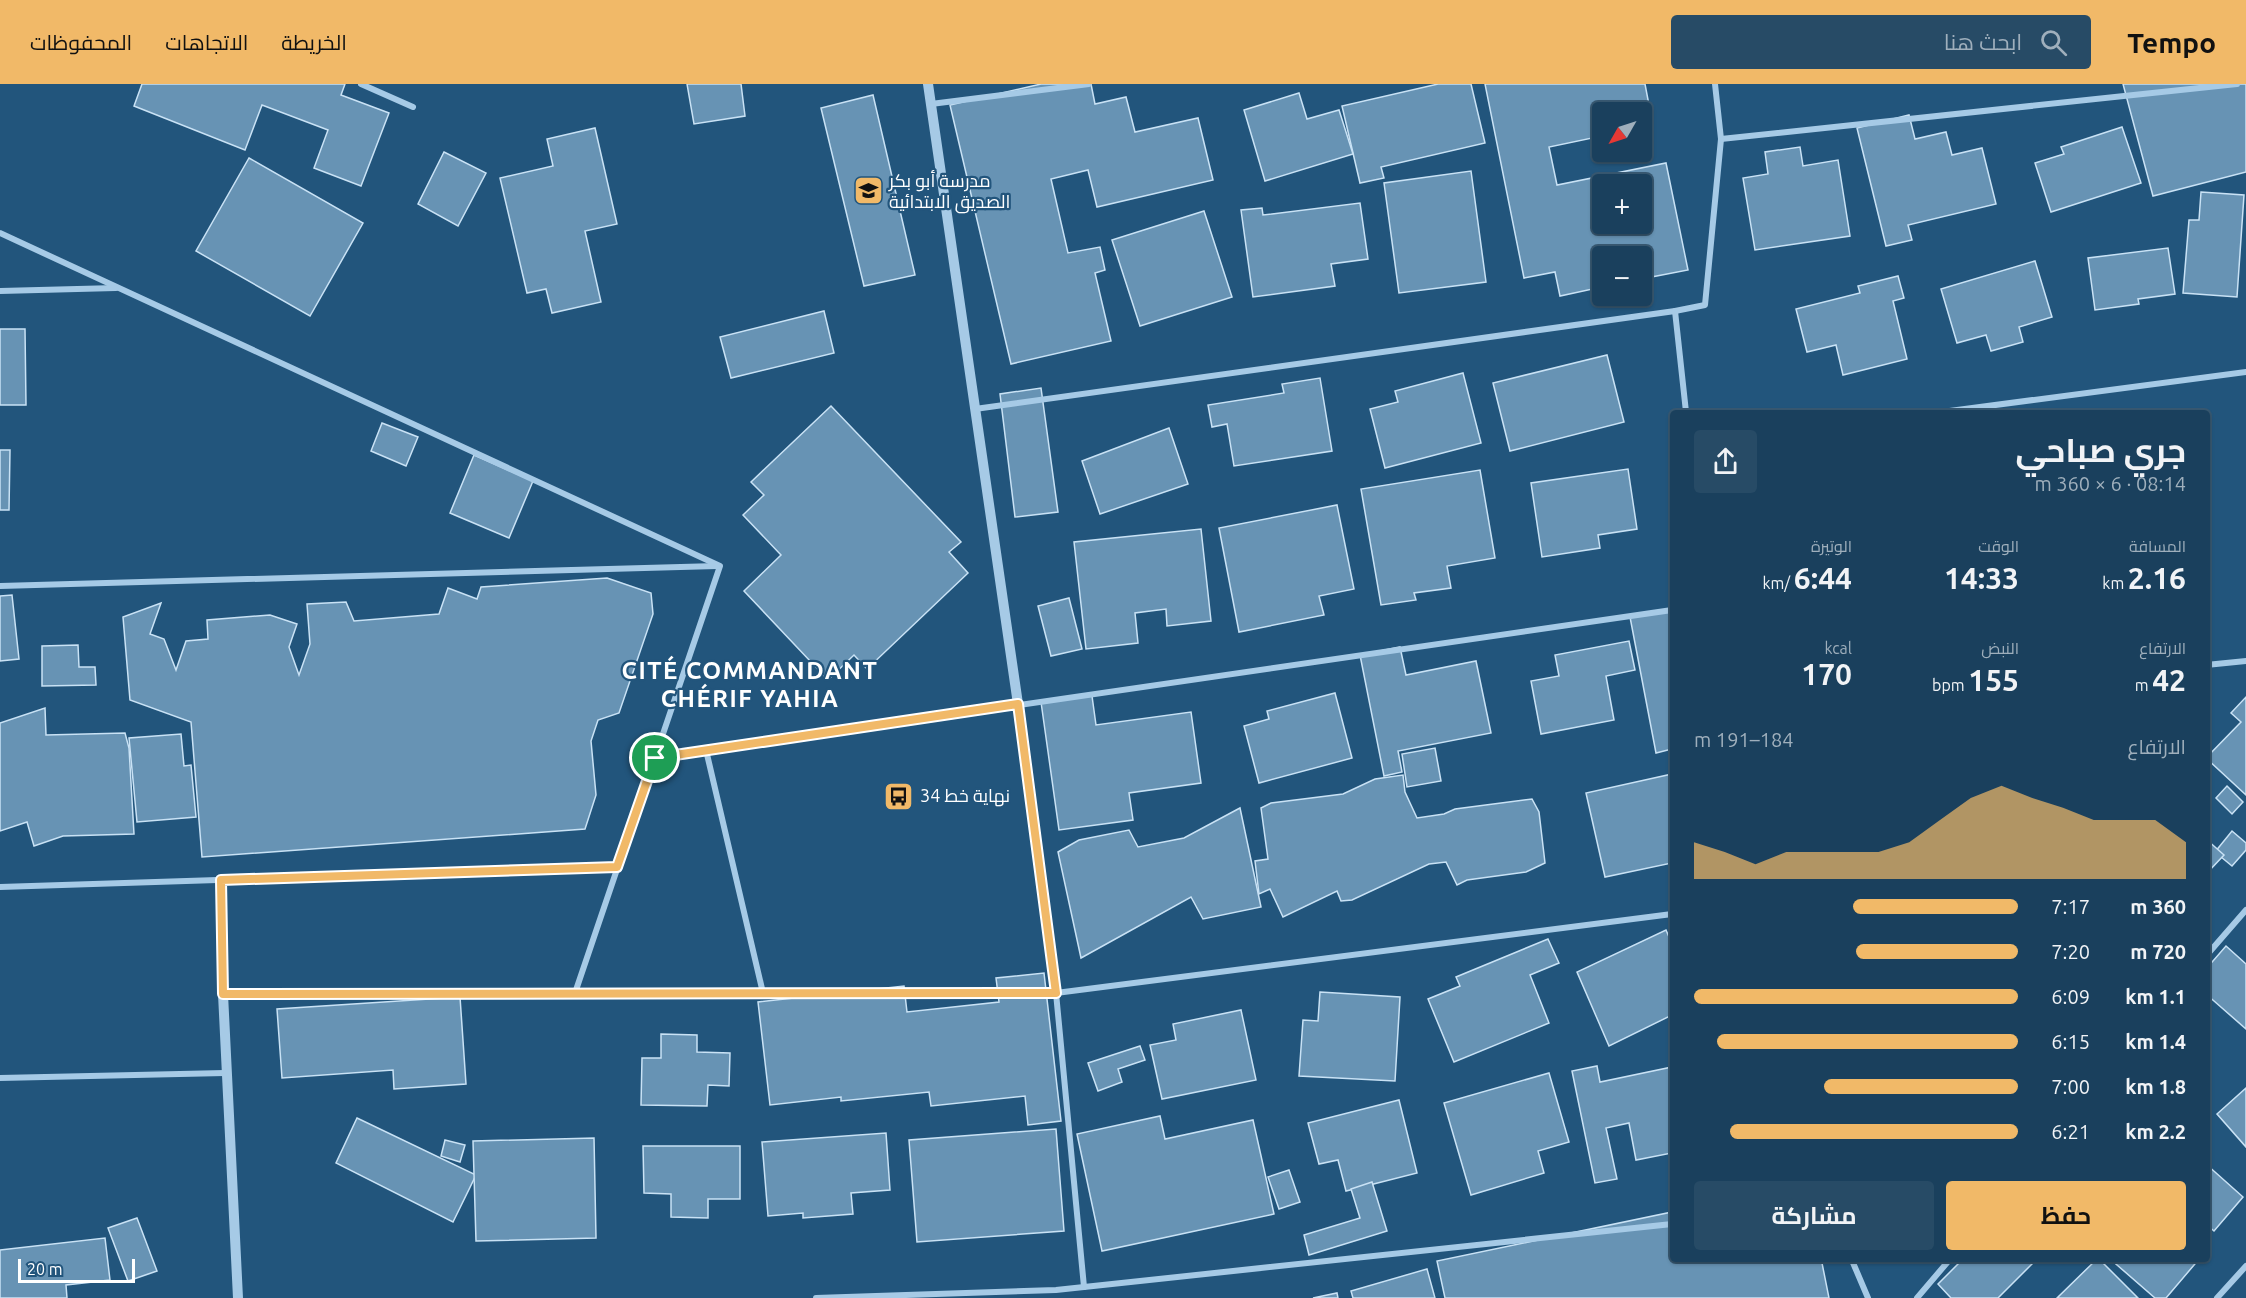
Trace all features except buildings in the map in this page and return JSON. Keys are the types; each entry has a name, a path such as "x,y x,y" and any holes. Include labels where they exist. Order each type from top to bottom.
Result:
{"street":[{"path":"361,84 413,107"},
{"path":"928,84 1018,704 1056,993 1084,1287"},
{"path":"931,104 1089,84"},
{"path":"975,409 1705,305 1721,139 1715,84"},
{"path":"1721,139 2237,84"},
{"path":"0,233 720,566"},
{"path":"0,291 120,288"},
{"path":"1675,311 1686,410"},
{"path":"1957,410 2246,372"},
{"path":"0,586 720,566"},
{"path":"575,993 720,566"},
{"path":"655,758 1670,610"},
{"path":"2210,665 2246,661"},
{"path":"706,750 763,993"},
{"path":"0,887 617,867"},
{"path":"221,880 225,1073 238,1298"},
{"path":"2210,951 2246,910"},
{"path":"223,994 1056,993 1670,914"},
{"path":"0,1078 225,1073"},
{"path":"816,1298 1056,1290 1670,1224"},
{"path":"1853,1262 1868,1298"},
{"path":"1917,1298 1948,1262"},
{"path":"2217,1298 2246,1266"},
{"path":"1056,1290 1057,1298"}],"place":[{"name":"مدرسة أبو بكر الصديق الابتدائية","path":"868,191"},
{"name":"نهاية خط 34","path":"899,796"}],"district":[{"name":"CITÉ COMMANDANT CHÉRIF YAHIA","path":"750,685"}],"route":[{"path":"1018,704 1056,993 223,994 221,880 617,867 655,758 1018,704"}]}
